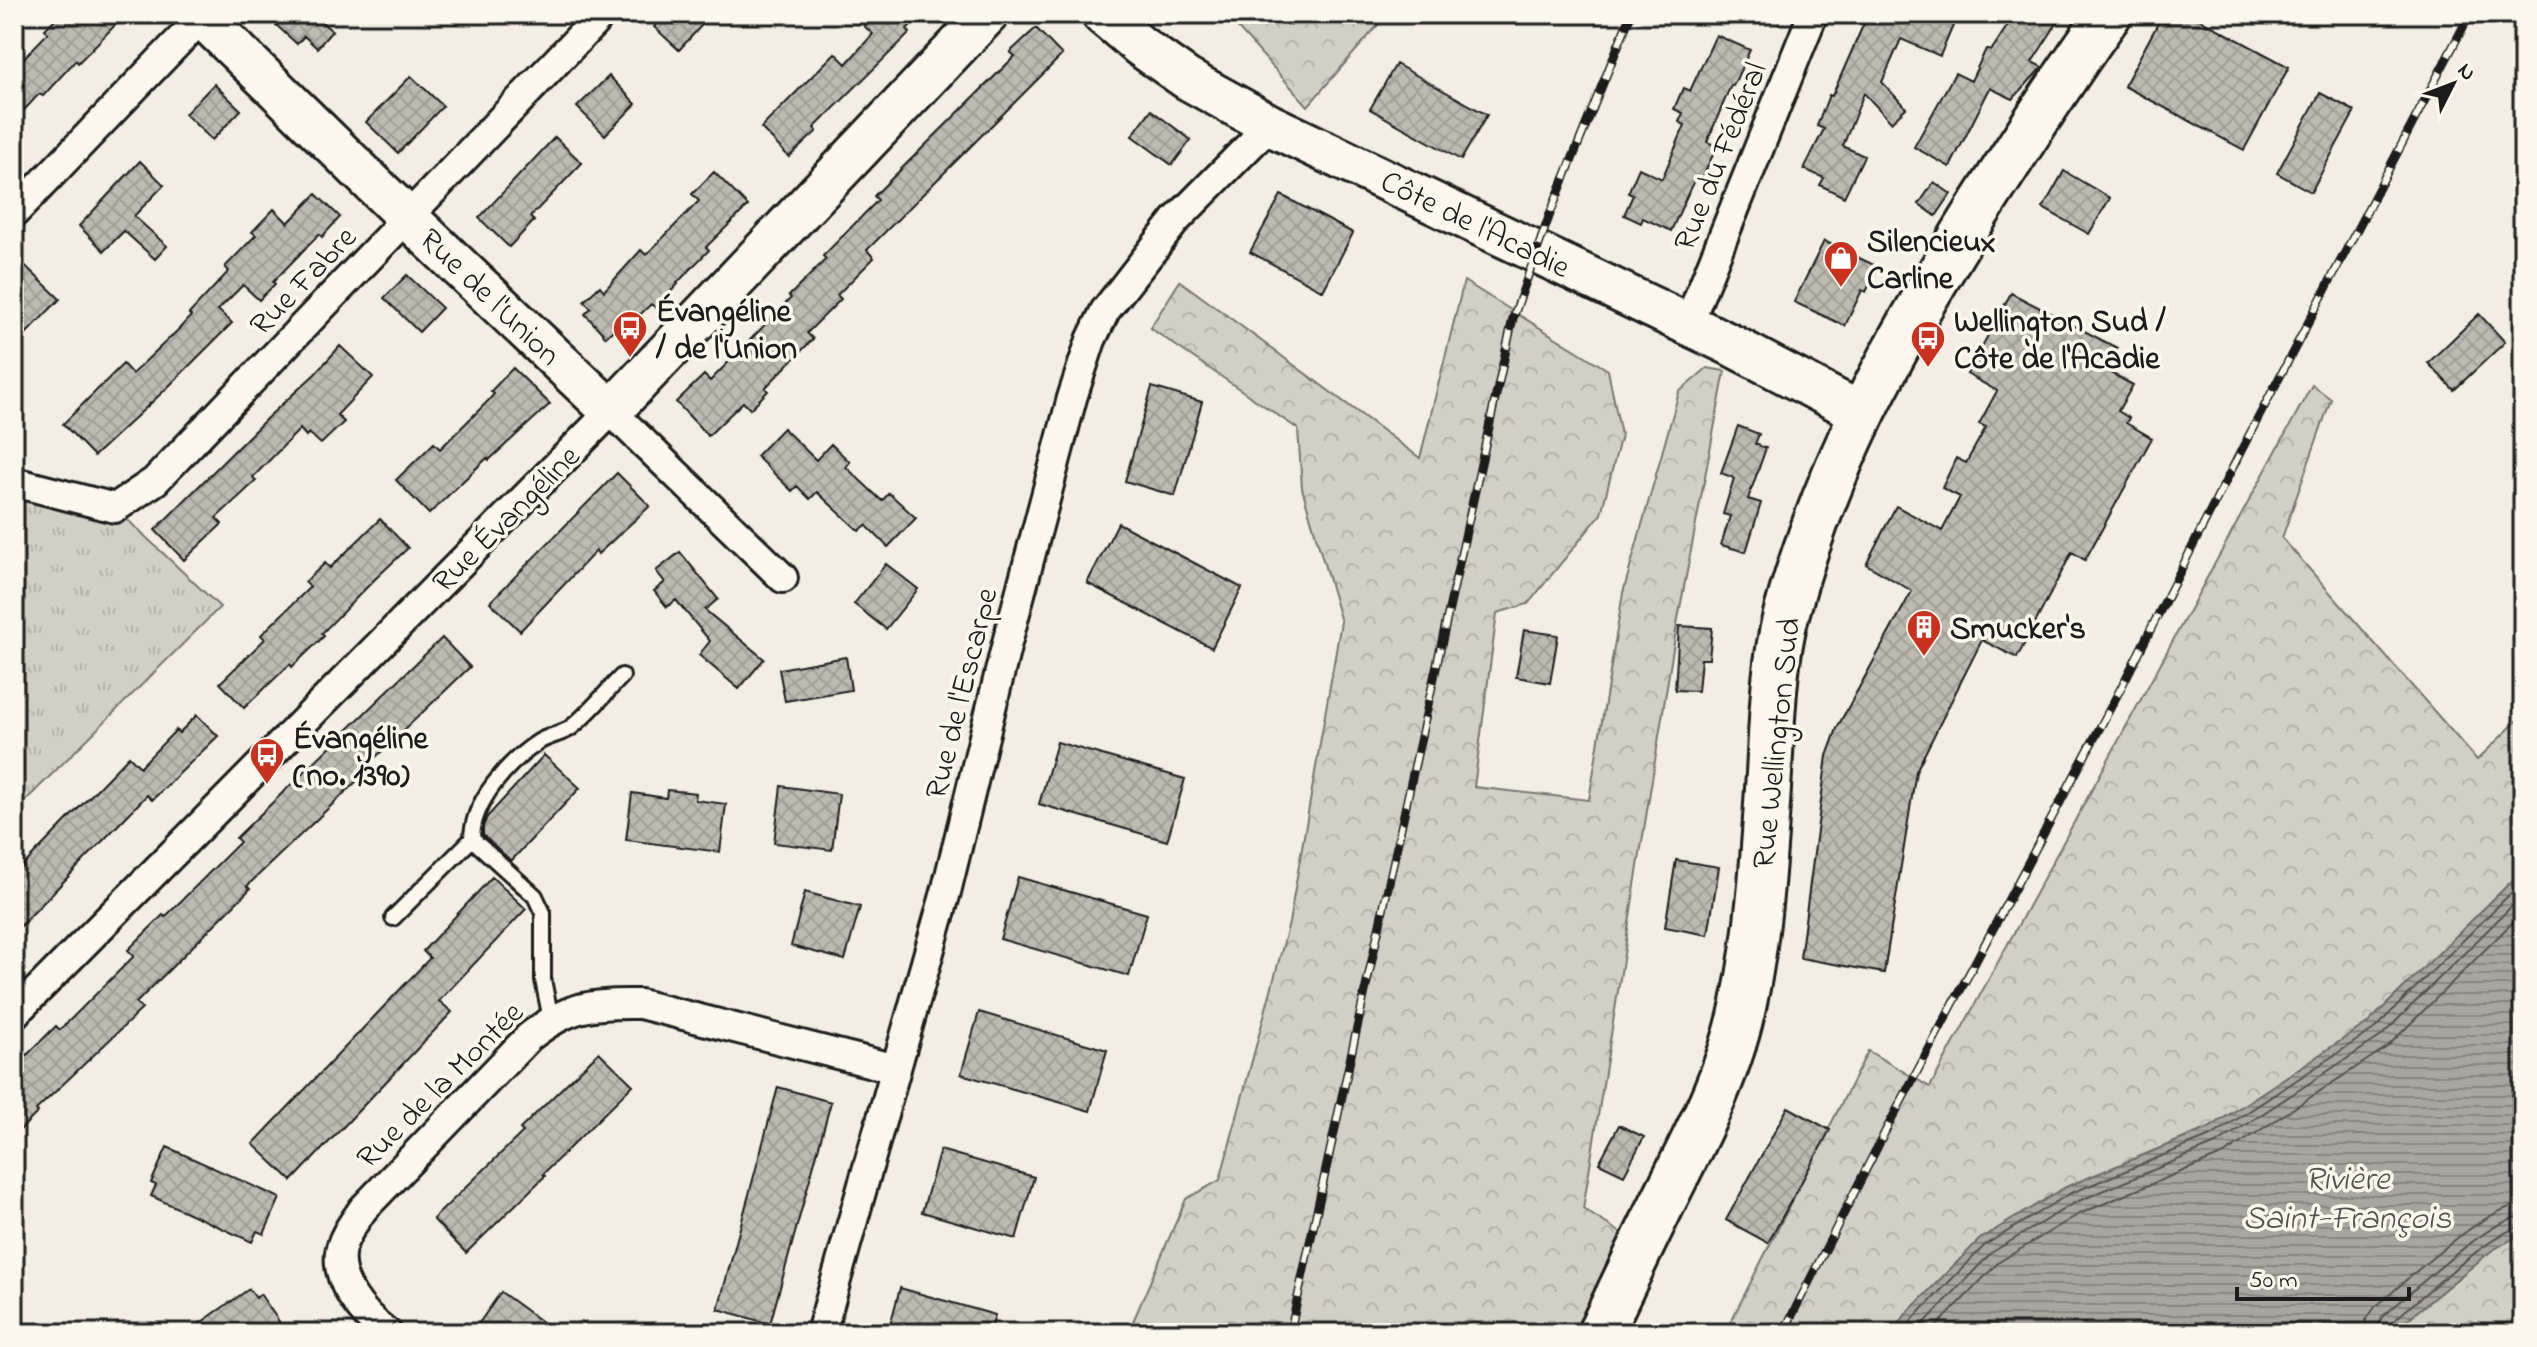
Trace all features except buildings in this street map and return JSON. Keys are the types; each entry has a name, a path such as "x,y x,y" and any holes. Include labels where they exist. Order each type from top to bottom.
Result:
{"main road":[{"name":"Rue Wellington Sud","path":"1600,1333 1703,1121 1724,1072 1737,1030 1754,946 1779,655 1786,618 1824,498 1861,413 1934,281 2020,145 2109,14"}],"street":[{"name":"Rue Fabre","path":"14,482 115,508 155,481 602,14"},
{"name":"Rue Évangéline","path":"14,1014 611,411 988,14"},
{"name":"Côte de l'Acadie","path":"1102,14 1187,79 1270,125 1688,324 1861,413"},
{"name":"Rue du Fédéral","path":"1688,324 1813,14"},
{"name":"Rue de l'Union","path":"202,15 408,218 783,578"},
{"path":"14,213 202,15"},
{"name":"Rue de l'Escarpe","path":"821,1333 946,892 1007,643 1072,398 1091,340 1105,311 1176,220 1270,125"},
{"name":"Rue de la Montée","path":"387,1333 354,1299 343,1277 340,1250 350,1228 363,1209 529,1037 551,1019 581,1007 612,1003 640,1004 896,1069"}],"lane":[{"path":"393,918 472,839 472,825 478,806 504,772 540,741 569,729 622,676"},
{"path":"472,839 535,896 543,913 543,980 551,1019"}],"green space":[{"path":"1225,14 1391,14 1384,18 1308,106"},
{"path":"1180,281 1420,458 1464,281 1608,370 1621,435 1601,514 1528,604 1497,613 1474,787 1589,800 1623,593 1679,392 1707,368 1725,371 1677,624 1583,1209 1634,1241 1589,1333 1128,1333 1186,1199 1220,1180 1289,923 1341,622 1302,488 1298,429 1150,328"},
{"path":"2312,385 2331,399 2282,538 2477,760 2523,715 2523,870 2369,1022 2209,1128 2066,1187 1980,1239 1906,1314 1893,1333 1725,1333 1868,1051 1930,1087"},
{"path":"14,482 115,508 220,607 14,812"},
{"path":"2523,1233 2523,1333 2391,1333 2491,1251"}],"water":[{"name":"Rivière Saint-François","path":"2523,870 2523,1233 2491,1251 2391,1333 1893,1333 1906,1314 1980,1239 2066,1187 2209,1128 2369,1022"}],"railway":[{"path":"1290,1333 1513,318 1550,214 1631,14"},
{"path":"1783,1333 1886,1130 2122,686 2243,447 2470,14"}],"place":[{"name":"Silencieux Carline","path":"1841,289"},
{"name":"Évangéline / de l'Union","path":"630,359"},
{"name":"Wellington Sud / Côte de l'Acadie","path":"1928,369"},
{"name":"Smucker's","path":"1924,658"},
{"name":"Évangéline (no. 1390)","path":"267,786"}]}
